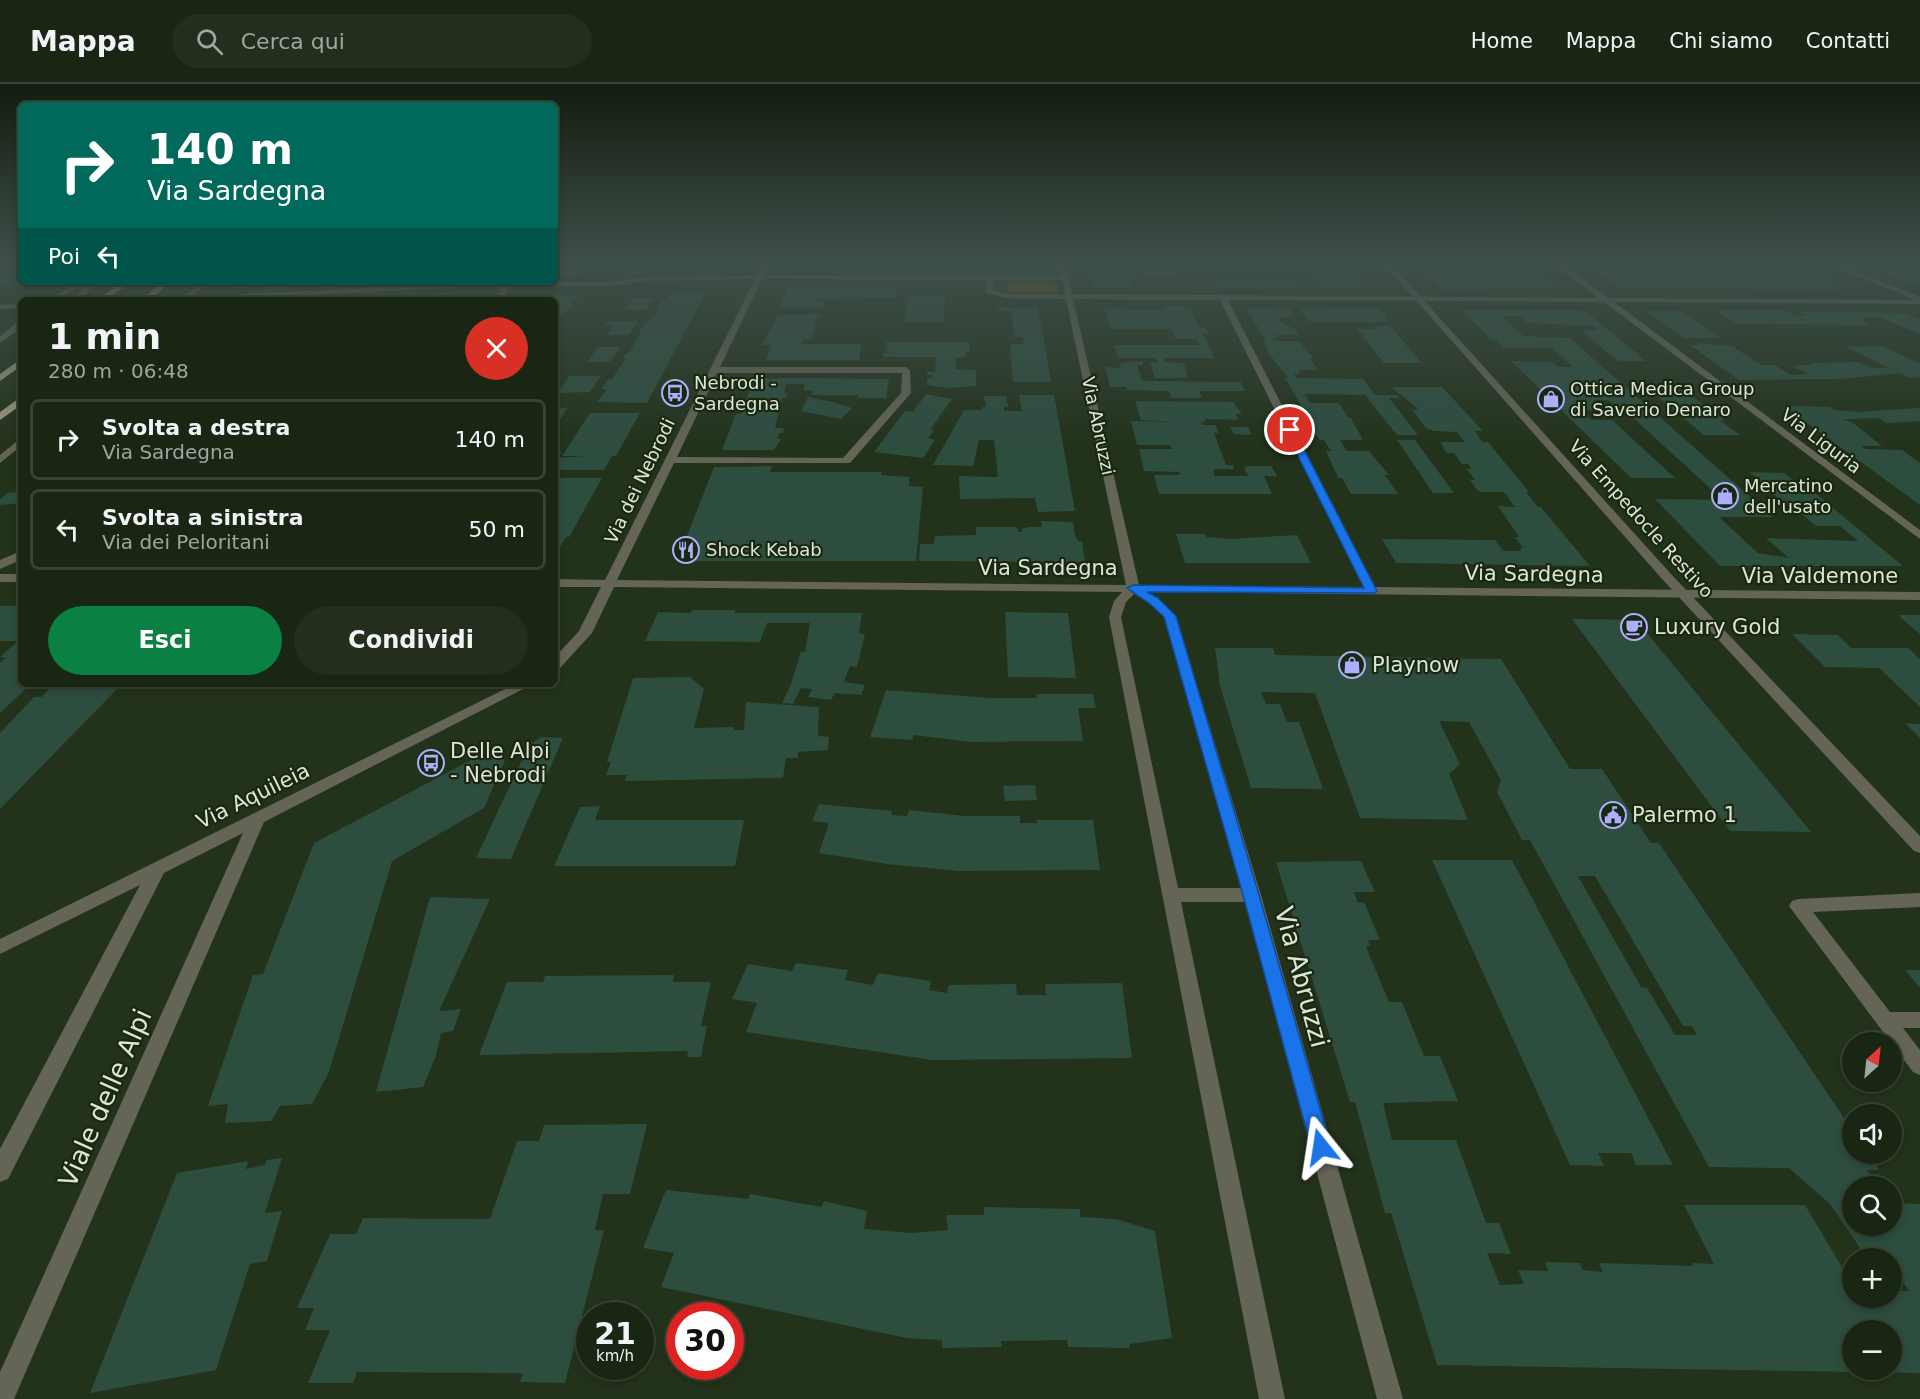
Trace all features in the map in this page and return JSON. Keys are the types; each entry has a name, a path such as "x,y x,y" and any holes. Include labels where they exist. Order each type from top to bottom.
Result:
{"main road":[{"path":"0,378 18,364"},
{"path":"0,417 18,402"}],"street":[{"name":"Via dei Nebrodi","path":"609,584 736,325"},
{"name":"Via Abruzzi","path":"1076,325 1133,588 1154,600 1170,616 1251,895 1390,1399"},
{"path":"1237,325 1371,591"},
{"name":"Via Empedocle Restivo","path":"1444,325 1684,595 1920,847"},
{"name":"Via Liguria","path":"1639,325 1920,536"},
{"path":"0,340 18,326"},
{"path":"669,460 846,461 906,393 906,370 713,370"},
{"path":"0,460 18,444"},
{"path":"0,565 18,556"},
{"path":"0,578 18,578"},
{"name":"Via Sardegna","path":"558,583 1684,595"},
{"path":"558,662 585,633 609,584"},
{"path":"1133,588 1120,601 1116,617 1272,1399"},
{"name":"Via Valdemone","path":"1684,595 1920,596"},
{"name":"Via Aquileia","path":"0,946 520,687"},
{"name":"Viale delle Alpi","path":"1,1399 257,819"},
{"path":"0,1171 157,869"},
{"path":"1172,895 1251,895"},
{"path":"1920,900 1798,906 1920,1066"},
{"path":"1884,1020 1920,1020"}],"building":[{"path":"613,325 635,325 629,335 606,335"},
{"path":"644,325 688,325 647,403 597,402 607,389 602,389 608,379 612,379 626,358 622,358 630,351 641,332 639,330"},
{"path":"772,325 815,325 812,339 803,339 801,344 861,344 859,360 766,360 771,345 762,345"},
{"path":"1013,325 1041,325 1051,382 1013,382 1010,344 1024,344 1023,337 1014,337"},
{"path":"1109,325 1205,327 1209,334 1203,334 1214,358 1164,358 1165,362 1184,363 1188,378 1155,378 1150,363 1158,363 1156,358 1118,358 1114,345 1200,345 1197,339 1176,339 1171,329 1110,329"},
{"path":"1257,325 1287,325 1294,328 1299,335 1276,335 1278,338 1272,338 1274,341 1299,341 1313,358 1310,358 1318,370 1298,370 1300,374 1294,374 1296,378 1363,379 1375,395 1397,395 1400,398 1389,398 1418,435 1397,435 1365,395 1304,394 1310,403 1339,403 1348,418 1351,418 1363,440 1340,440 1343,445 1347,451 1369,451 1389,475 1385,475 1398,494 1351,494 1342,478 1338,478 1326,451 1331,451 1324,440 1320,440 1305,421 1300,403 1285,378 1288,378 1266,350 1268,350 1263,341 1266,341"},
{"path":"1477,325 1512,325 1523,336 1570,338 1773,517 1719,517 1758,553 1789,558 1766,538 1858,541 1840,526 1816,526 1791,505 1785,505 1750,472 1784,473 1803,488 1809,488 1903,566 1720,566 1655,499 1723,500 1629,414 1623,414 1608,400 1593,400 1604,410 1581,410 1591,420 1612,420 1675,478 1631,478 1511,361 1552,362 1558,367 1573,367 1552,348 1503,348 1496,340 1491,340"},
{"path":"1579,325 1603,325 1645,361 1619,361 1611,356 1581,330 1598,330 1593,326"},
{"path":"1666,325 1703,325 1721,338 1684,338"},
{"path":"1899,325 1920,325 1920,334"},
{"path":"1374,326 1390,326 1422,363 1384,363 1357,329 1376,329"},
{"path":"886,342 969,342 970,352 966,352 966,357 956,357 956,369 976,370 976,386 946,388 927,385 927,378 932,378 932,375 927,375 927,372 935,372 936,357 882,357 883,353 889,353 885,351"},
{"path":"1695,343 1732,346 1761,365 1775,365 1791,375 1808,374 1792,366 1813,364 1810,363 1858,362 1872,368 1889,368 1846,347 1882,346 1920,364 1920,377 1910,378 1900,373 1840,379 1739,380 1690,345 1698,345"},
{"path":"598,347 621,347 610,362 587,362"},
{"path":"1142,361 1143,365 1137,365 1142,381 1241,382 1245,391 1199,391 1202,398 1171,398 1169,391 1127,390 1126,387 1110,387 1105,367 1121,368 1120,363"},
{"path":"569,376 601,376 590,392 558,393"},
{"path":"754,379 889,379 886,398 858,398 858,395 812,395 813,390 803,390 805,384 786,384 784,393 788,393 786,398 782,398 775,428 784,428 783,433 779,433 778,439 781,439 774,450 722,450 736,414 741,414"},
{"path":"1391,387 1442,387 1483,431 1475,431 1482,442 1488,442 1529,492 1526,492 1538,507 1541,507 1590,566 1396,563 1382,539 1495,540 1503,551 1521,551 1520,549 1523,548 1515,537 1519,537 1498,506 1515,507 1504,492 1479,492 1470,480 1475,480 1467,469 1472,469 1468,464 1462,464 1454,453 1447,453 1444,449 1441,442 1465,442 1457,432 1434,431 1426,428 1412,410 1418,410 1415,406"},
{"path":"1650,390 1683,390 1725,420 1720,420 1740,435 1704,435"},
{"path":"926,394 952,399 930,430 934,430 928,438 935,440 923,458 874,452 905,411 913,412"},
{"path":"1019,395 1054,395 1075,511 1038,512 1035,498 960,499 959,476 998,477 994,440 979,440 973,466 933,465 964,410 982,410 982,407 986,407 984,396 1006,396 1008,407 1004,407 1004,411 1022,411"},
{"path":"808,397 852,408 841,419 801,411"},
{"path":"1135,401 1233,402 1242,414 1236,414 1238,420 1204,419 1206,422 1201,422 1202,425 1215,425 1219,433 1214,433 1226,465 1233,465 1234,469 1214,469 1214,476 1249,476 1244,469 1247,466 1271,466 1277,476 1264,476 1272,494 1159,494 1154,475 1180,475 1179,472 1144,471 1139,449 1172,449 1170,445 1137,445 1131,421 1179,422 1141,420"},
{"path":"1784,406 1830,407 1834,410 1857,412 1920,408 1920,421 1886,423 1879,418 1843,419 1853,423 1882,446 1861,446 1866,449 1902,450 1920,463 1920,505"},
{"path":"567,408 558,423 558,409"},
{"path":"590,413 640,413 616,456 612,456 604,470 558,470 558,458 585,456 562,456"},
{"path":"1230,427 1248,427 1252,435 1234,434"},
{"path":"1397,440 1415,440 1454,493 1433,493"},
{"path":"772,466 770,472 882,472 881,475 909,477 909,486 923,487 916,561 677,561 714,467"},
{"path":"602,478 569,537 566,537 558,550 558,479"},
{"path":"18,492 18,503 0,505 0,500 7,493"},
{"path":"1041,521 1073,522 1075,535 1078,541 1082,541 1085,562 919,561 920,544 934,544 935,536 976,535 976,527 1017,527 1018,532 1022,532 1022,529 1028,527 1042,527"},
{"path":"1176,534 1205,534 1206,537 1229,539 1297,535 1311,563 1185,563"},
{"path":"0,606 18,606 18,641 0,641"},
{"path":"692,610 735,610 735,613 862,613 859,633 865,634 857,667 850,666 844,682 865,685 861,695 835,693 831,700 808,697 812,689 801,688 793,704 782,703 791,684 801,651 805,652 810,623 767,623 760,642 645,641 658,612 691,613"},
{"path":"1005,612 1068,613 1076,678 1008,677"},
{"path":"1898,615 1920,615 1920,634"},
{"path":"1572,619 1636,620 1811,832 1730,831"},
{"path":"1792,634 1838,635 1851,648 1908,648 1920,659 1920,707 1879,668 1825,667"},
{"path":"18,641 18,687 28,687 0,713 0,663 6,658 0,657"},
{"path":"1215,648 1273,648 1275,655 1501,659 1570,769 1602,769 1651,843 1659,843 1842,1115 1842,1164 1875,1164 1879,1170 1867,1170 1871,1176 1842,1176 1842,1222 1830,1204 1789,1168 1709,1167 1530,840 1522,840 1497,792 1501,780 1469,722 1439,721 1460,764 1449,774 1468,820 1360,818 1315,693 1261,692 1266,704 1280,704 1287,722 1299,722 1323,789 1251,788 1220,686","holes":["1578,876 1595,876 1683,1026 1692,1026 1697,1035 1675,1035 1647,988 1641,987"]},
{"path":"690,677 704,689 694,728 734,727 734,730 744,730 746,702 819,707 818,736 829,737 828,750 798,752 798,758 786,758 783,778 625,781 627,775 606,775 611,762 607,762 633,678"},
{"path":"52,687 119,687 0,809 0,733 34,697 41,697"},
{"path":"886,690 990,698 1037,698 1036,694 1093,694 1096,708 1078,708 1083,741 970,742 914,735 912,740 870,737"},
{"path":"1905,723 1920,724 1920,738"},
{"path":"541,737 563,738 511,859 476,858 529,745"},
{"path":"492,749 505,760 484,808 392,861 329,1072 312,1104 280,1106 271,1121 225,1123 228,1104 208,1106 253,975 263,974 314,843"},
{"path":"1035,785 1037,800 1005,801 1003,786"},
{"path":"819,804 892,811 891,815 907,816 909,810 965,816 1020,816 1020,823 1037,823 1037,820 1093,820 1100,870 959,871 887,864 819,853 829,823 812,821"},
{"path":"600,806 595,820 744,820 735,866 554,866 580,807"},
{"path":"1432,860 1512,860 1673,1165 1636,1165 1631,1153 1598,1153 1604,1166 1570,1165"},
{"path":"1361,861 1375,892 1354,892 1358,903 1364,902 1380,940 1368,940 1370,946 1366,947 1389,1002 1402,1002 1424,1056 1440,1056 1458,1101 1383,1103 1392,1140 1456,1140 1486,1223 1499,1223 1511,1254 1487,1253 1500,1285 1524,1284 1518,1270 1548,1271 1545,1262 1580,1263 1583,1270 1603,1272 1599,1263 1692,1266 1693,1263 1714,1264 1684,1205 1805,1205 1842,1267 1842,1308 1902,1308 1902,1291 1909,1291 1902,1280 1902,1248 1860,1248 1852,1236 1902,1236 1902,1203 1920,1204 1920,1373 1902,1373 1902,1320 1842,1320 1842,1372 1437,1365 1391,1213 1385,1213 1355,1102 1350,1102 1276,862"},
{"path":"430,897 490,899 439,1011 461,1009 453,1031 441,1033 436,1056 423,1087 376,1092"},
{"path":"796,963 848,970 845,980 873,985 878,973 931,981 929,990 947,993 949,985 1016,984 1017,995 1046,995 1045,984 1122,983 1132,1058 932,1060 746,1032 757,1003 732,999 748,964 792,971"},
{"path":"1905,970 1920,970 1920,988"},
{"path":"674,975 673,982 711,982 701,1026 707,1026 701,1057 687,1057 688,1051 479,1055 507,982 543,982 545,976"},
{"path":"647,1124 630,1194 603,1194 595,1230 604,1230 586,1302 576,1302 576,1340 565,1383 520,1382 523,1373 357,1372 353,1383 308,1383 330,1330 305,1330 314,1308 297,1308 330,1234 356,1234 363,1218 490,1219 517,1141 539,1141 544,1125"},
{"path":"282,1158 265,1213 282,1211 267,1261 250,1264 216,1370 90,1393 177,1173 248,1161 246,1169 265,1165 267,1160"},
{"path":"666,1190 748,1199 750,1194 821,1207 824,1201 867,1211 864,1229 911,1233 948,1230 946,1215 984,1215 984,1207 1080,1209 1080,1217 1116,1219 1155,1231 1172,1338 1130,1344 1129,1348 1068,1347 1067,1340 1001,1341 1002,1347 942,1348 942,1340 907,1338 744,1304 744,1302 733,1302 661,1287 674,1253 643,1248"}],"place":[{"name":"Nebrodi - Sardegna","path":"675,393"},
{"name":"Ottica Medica Group di Saverio Denaro","path":"1551,399"},
{"name":"Mercatino dell'usato","path":"1725,496"},
{"name":"Shock Kebab","path":"686,550"},
{"name":"Luxury Gold","path":"1634,627"},
{"name":"Playnow","path":"1352,665"},
{"name":"Delle Alpi - Nebrodi","path":"431,763"},
{"name":"Palermo 1","path":"1613,815"}],"route":[{"path":"1290,430 1371,591 1133,588 1154,600 1170,616 1321,1147"}]}
